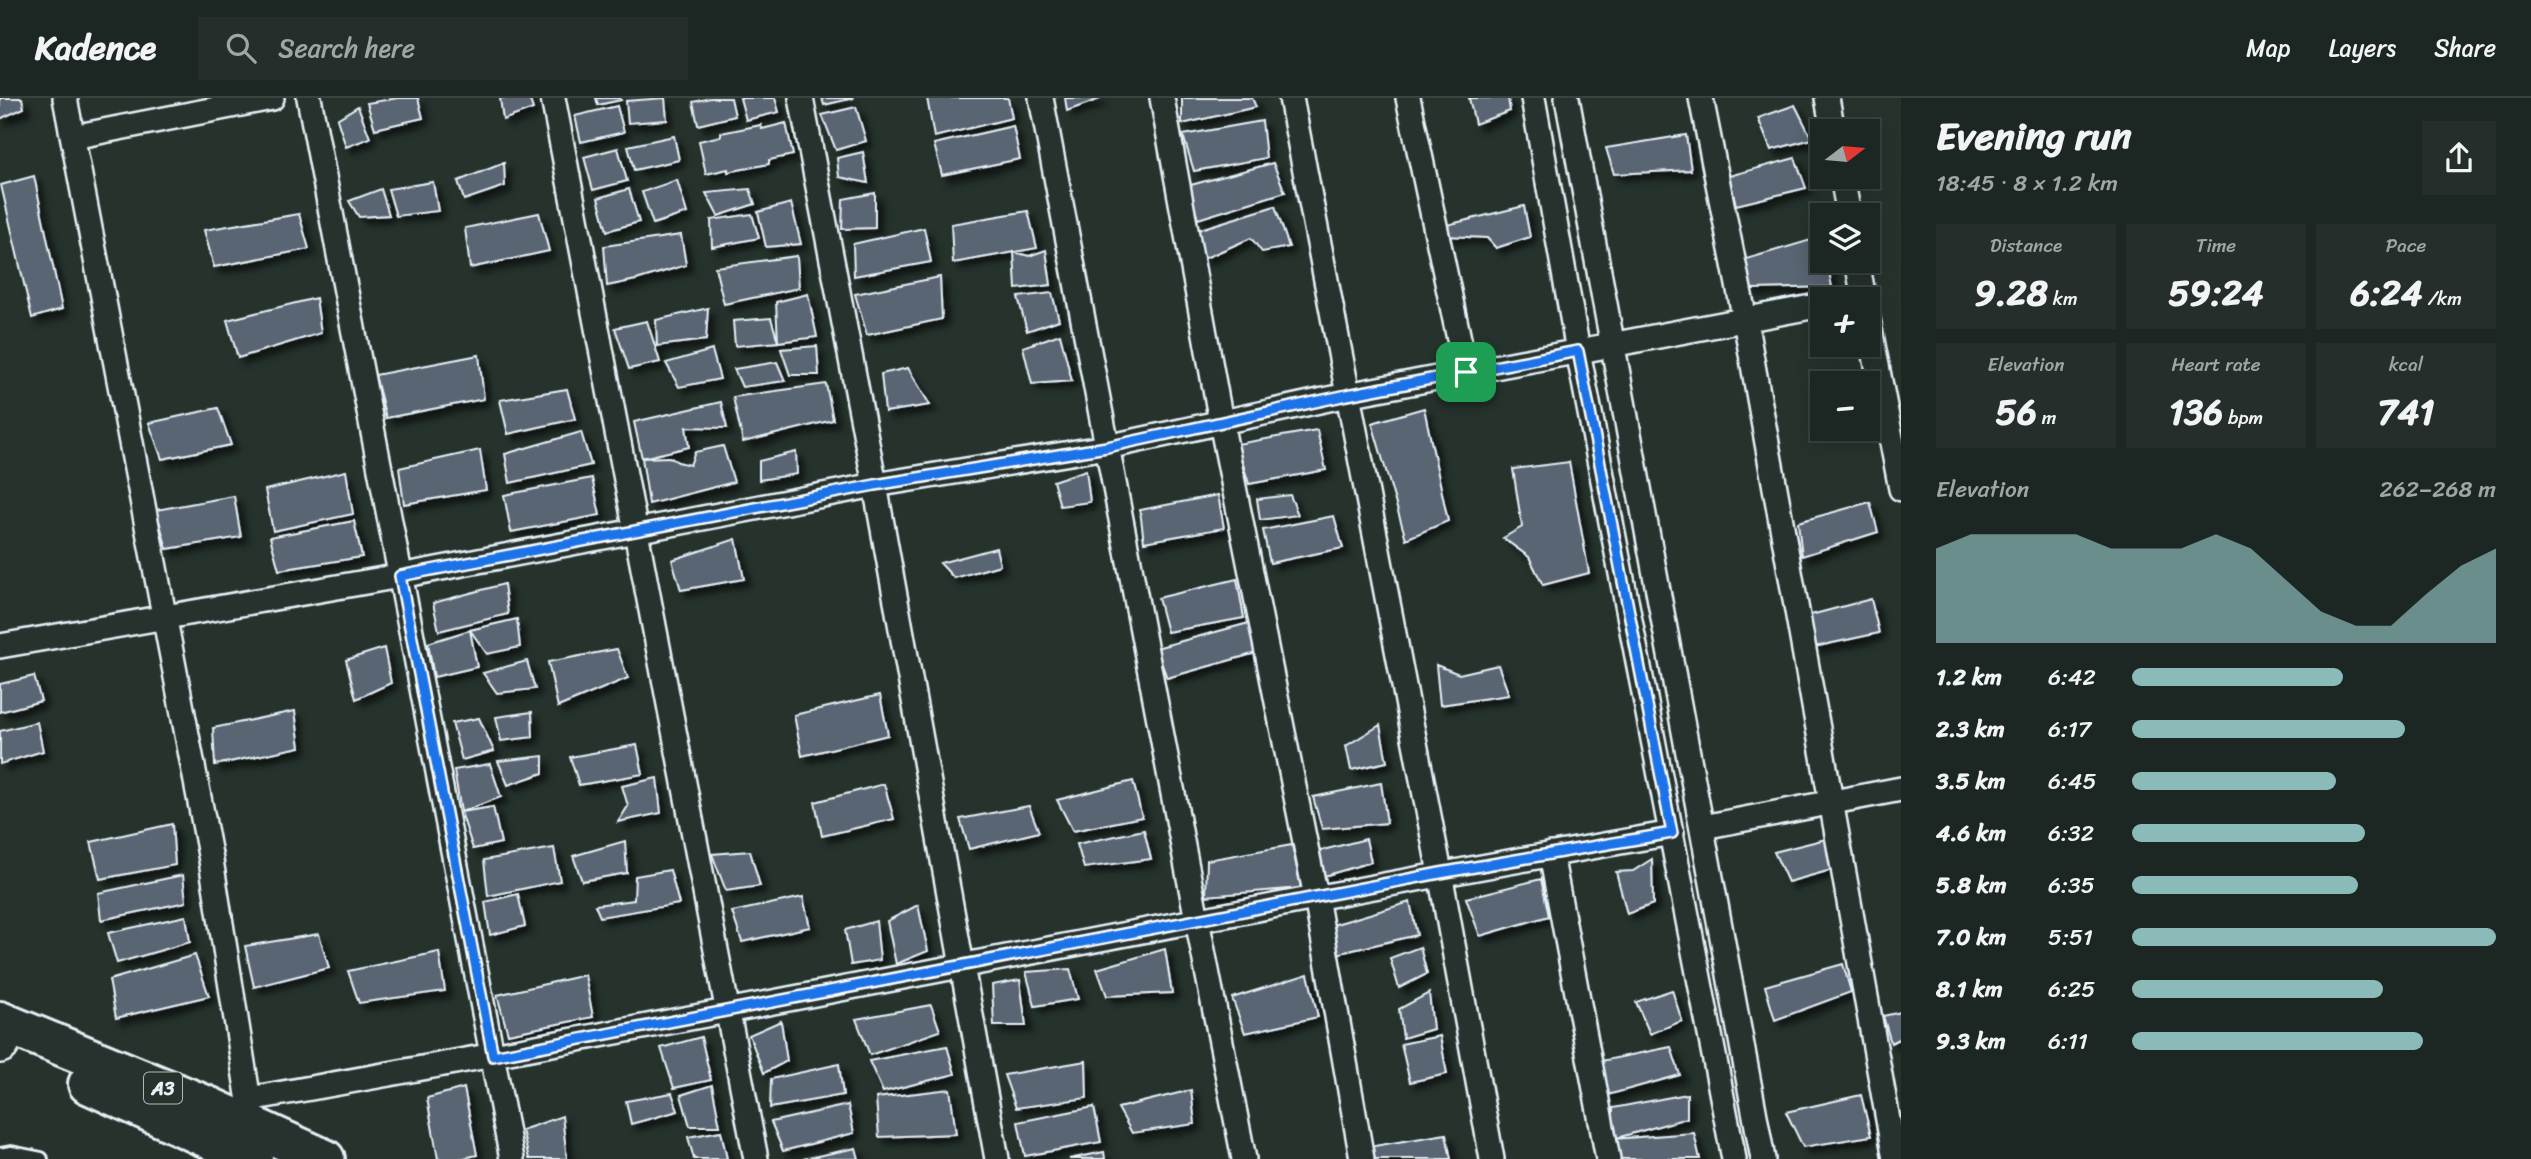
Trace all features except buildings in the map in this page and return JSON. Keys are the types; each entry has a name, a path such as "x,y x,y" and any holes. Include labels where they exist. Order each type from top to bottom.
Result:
{"highway":[{"name":"A3","path":"1,1039 252,1128 325,1159"}],"street":[{"path":"65,98 211,860 252,1128 493,1056 1440,873 1672,833"},
{"path":"73,137 272,98"},
{"path":"309,98 512,1159"},
{"path":"553,98 756,1159"},
{"path":"802,98 997,1159"},
{"path":"1041,98 1244,1159"},
{"path":"1162,98 1221,422 1316,897 1362,1159"},
{"path":"1291,98 1440,873 1492,1159"},
{"path":"1408,98 1466,372"},
{"path":"1533,98 1578,351 1734,1159"},
{"path":"1567,98 1763,1159"},
{"path":"1701,98 1745,320 1895,1159"},
{"path":"1827,98 1831,119"},
{"path":"0,646 400,576 875,485 1107,447 1347,395 1810,307"},
{"path":"1873,357 1901,489"},
{"path":"1703,827 1901,789"},
{"path":"1550,854 1608,1159"}],"lane":[{"path":"0,1155 11,1153 41,1159"}],"route":[{"path":"1578,351 1672,833 1440,873 493,1056 400,576 875,485 1107,447 1466,372 1578,351"}]}
